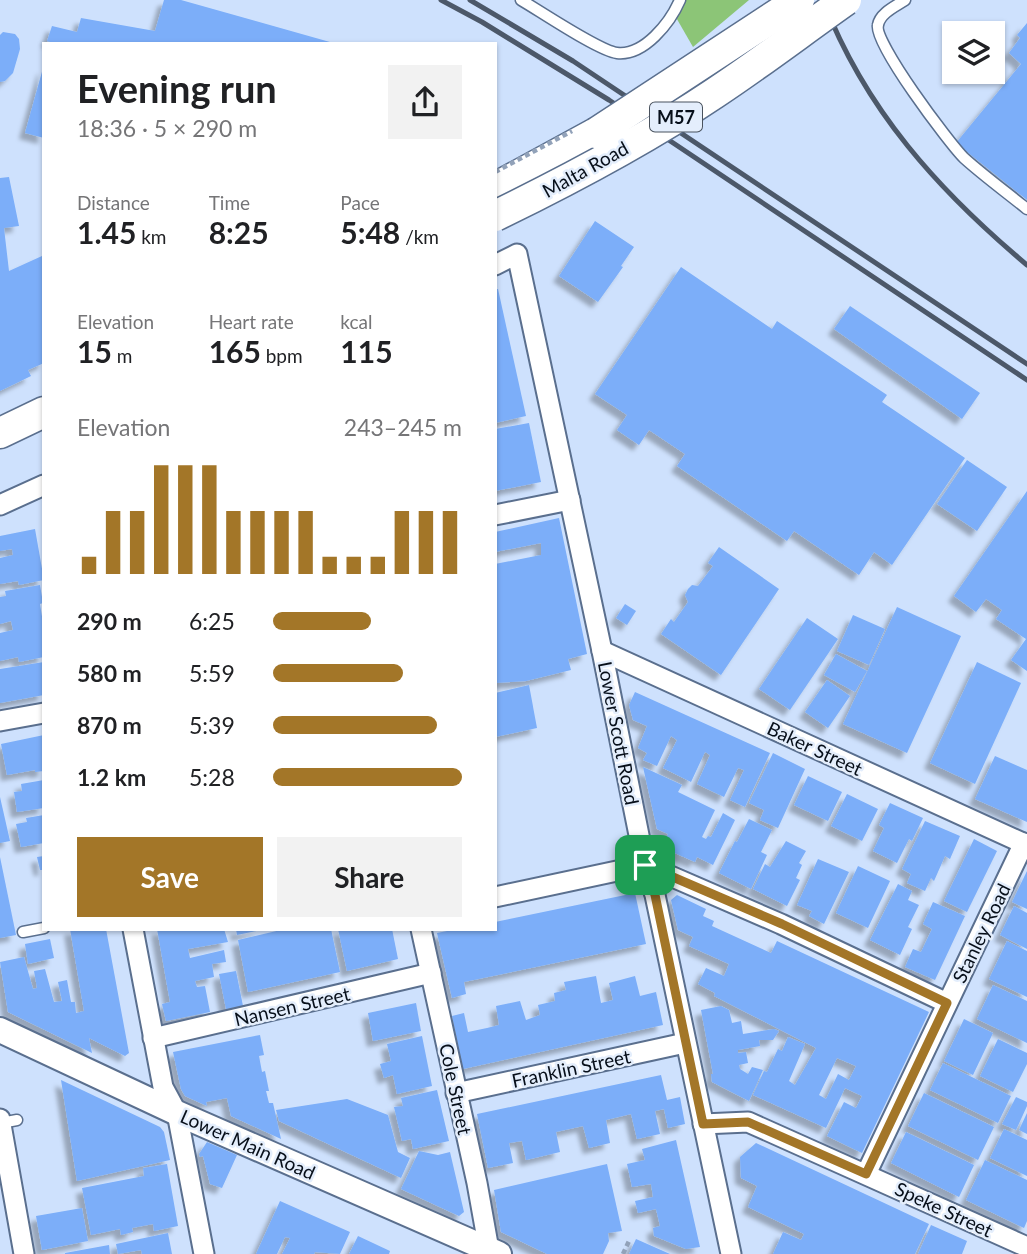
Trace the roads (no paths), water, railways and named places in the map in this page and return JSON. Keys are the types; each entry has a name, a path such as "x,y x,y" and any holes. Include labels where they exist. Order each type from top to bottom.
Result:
{"main road":[{"name":"Malta Road","path":"497,187 633,110 799,0"},
{"name":"Malta Road","path":"497,215 602,161 660,127 715,93 846,0"},
{"path":"0,433 42,413"}],"street":[{"name":"Lower Scott Road","path":"497,264 517,254 603,651 645,865 655,895 731,1254"},
{"path":"0,505 42,486"},
{"path":"497,515 570,500"},
{"name":"Baker Street","path":"603,651 1026,844"},
{"path":"0,722 42,713"},
{"name":"Stanley Road","path":"866,1174 1026,844"},
{"path":"497,897 645,865 782,924 947,1003"},
{"path":"133,931 163,1087 177,1112 204,1254"},
{"name":"Cole Street","path":"421,931 494,1252"},
{"name":"Nansen Street","path":"153,1038 431,973"},
{"name":"Lower Main Road","path":"0,1030 177,1112 494,1252"},
{"name":"Franklin Street","path":"456,1093 685,1043"},
{"path":"6,1121 24,1254"},
{"name":"Speke Street","path":"703,1124 748,1122 1027,1247"}],"lane":[{"path":"521,0 600,46 619,53 633,51 658,33 680,0"},
{"path":"905,0 878,21 877,29 894,64 963,157 1027,209"},
{"path":"23,932 42,928"}],"railway":[{"path":"441,0 609,100 1027,380"},
{"path":"470,0 573,61 1027,364"},
{"path":"823,0 860,77 908,146 964,208 1027,265"}]}
